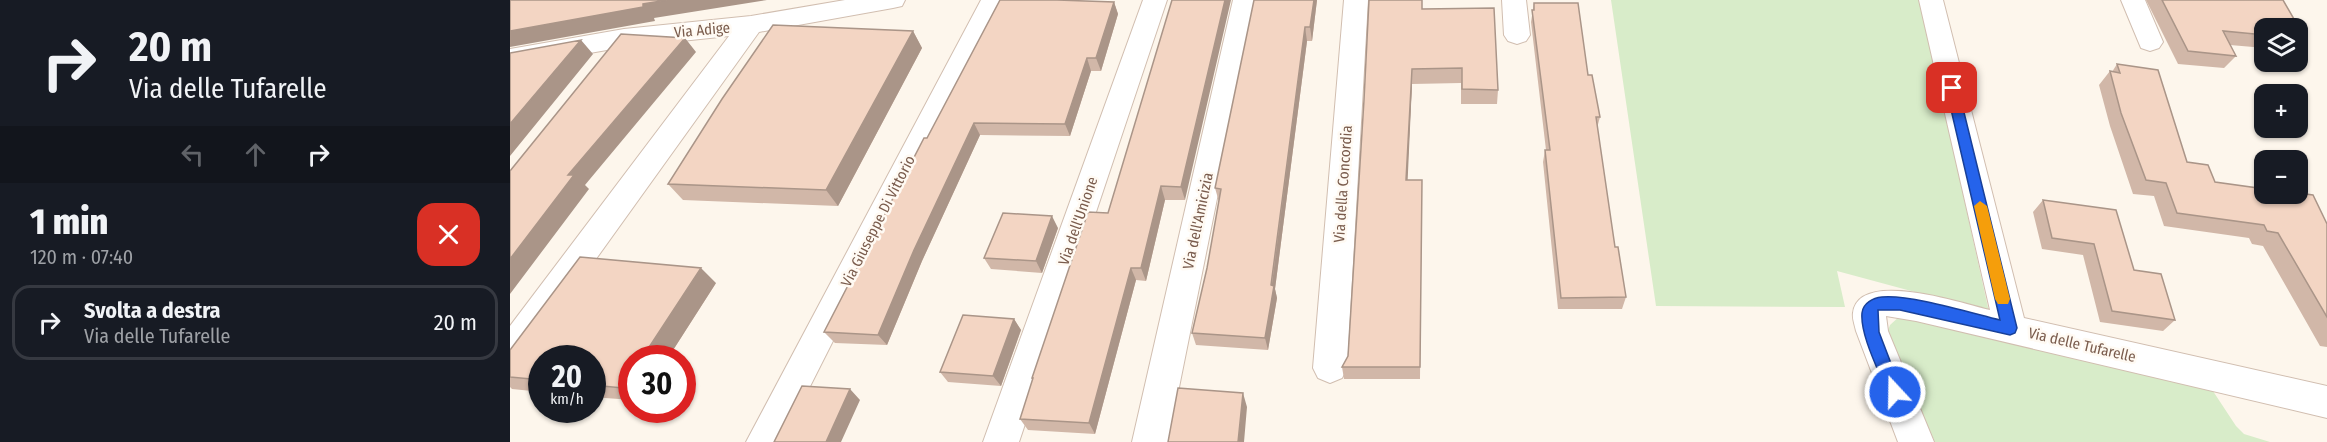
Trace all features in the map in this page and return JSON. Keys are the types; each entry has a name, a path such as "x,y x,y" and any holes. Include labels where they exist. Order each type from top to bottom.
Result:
{"street":[{"name":"Via Adige","path":"510,58 624,38 752,25 893,0"},
{"name":"Via Giuseppe Di Vittorio","path":"764,442 993,0"},
{"name":"Via dell'Unione","path":"1001,442 1155,0"},
{"name":"Via dell'Amicizia","path":"1150,442 1245,0"},
{"name":"Via della Concordia","path":"1330,368 1356,0"},
{"path":"1514,0 1517,35"},
{"path":"1931,0 2010,328"},
{"path":"2133,0 2150,42"},
{"path":"510,352 752,25"},
{"path":"602,64 624,38"},
{"name":"Via delle Tufarelle","path":"1916,442 1872,332 1869,312 1873,306 1881,303 1900,304 2010,328 2327,402"}],"green space":[{"path":"1611,0 1920,0 1989,312 1837,271 1845,307 1656,306"},
{"path":"1901,315 2207,382 2236,426 2244,434 2270,442 1935,442 1886,336 1890,325"}],"building":[{"path":"510,0 667,0 643,4 643,7 510,31"},
{"path":"1000,0 1114,2 1096,58 1087,58 1065,124 974,123 914,250 878,335 824,332 924,138 927,138"},
{"path":"1172,0 1225,0 1181,187 1161,186 1141,268 1131,268 1089,423 1020,419 1088,212 1108,213"},
{"path":"1254,0 1314,0 1310,27 1305,27 1271,285 1274,286 1265,338 1192,333 1207,268 1221,189 1215,188"},
{"path":"1369,0 1422,0 1422,9 1494,8 1498,90 1462,89 1462,68 1412,69 1406,180 1422,180 1420,367 1342,367 1348,356"},
{"path":"2162,0 2283,0 2293,18 2254,18 2254,34 2223,31 2236,56 2188,51"},
{"path":"1534,3 1578,3 1588,75 1592,75 1600,117 1596,117 1615,247 1618,247 1626,297 1561,298 1545,150 1550,150 1532,10 1534,10"},
{"path":"773,25 913,31 826,190 668,184 722,99"},
{"path":"621,34 685,38 568,175 574,175 510,259 510,171"},
{"path":"581,40 510,124 510,53"},
{"path":"2117,64 2158,70 2187,162 2208,165 2215,182 2254,187 2254,204 2308,204 2308,194 2313,195 2327,224 2327,317 2278,233 2267,231 2264,225 2177,213 2166,183 2146,180 2121,113 2110,71 2120,73"},
{"path":"2043,200 2116,210 2134,270 2161,274 2175,320 2112,311 2094,244 2052,238"},
{"path":"1003,213 1052,216 1036,261 984,258"},
{"path":"580,257 701,268 651,345 618,345 618,388 606,386 606,345 528,345 528,379 510,377 510,350"},
{"path":"963,315 1014,319 993,376 940,372"},
{"path":"802,386 850,389 826,442 774,442"},
{"path":"1178,388 1243,393 1238,442 1168,442"}],"slow traffic":[{"path":"1980,206 2003,299"}],"route":[{"path":"1895,392 1872,332 1869,312 1873,306 1881,303 1900,304 2010,328 1952,88"}]}
